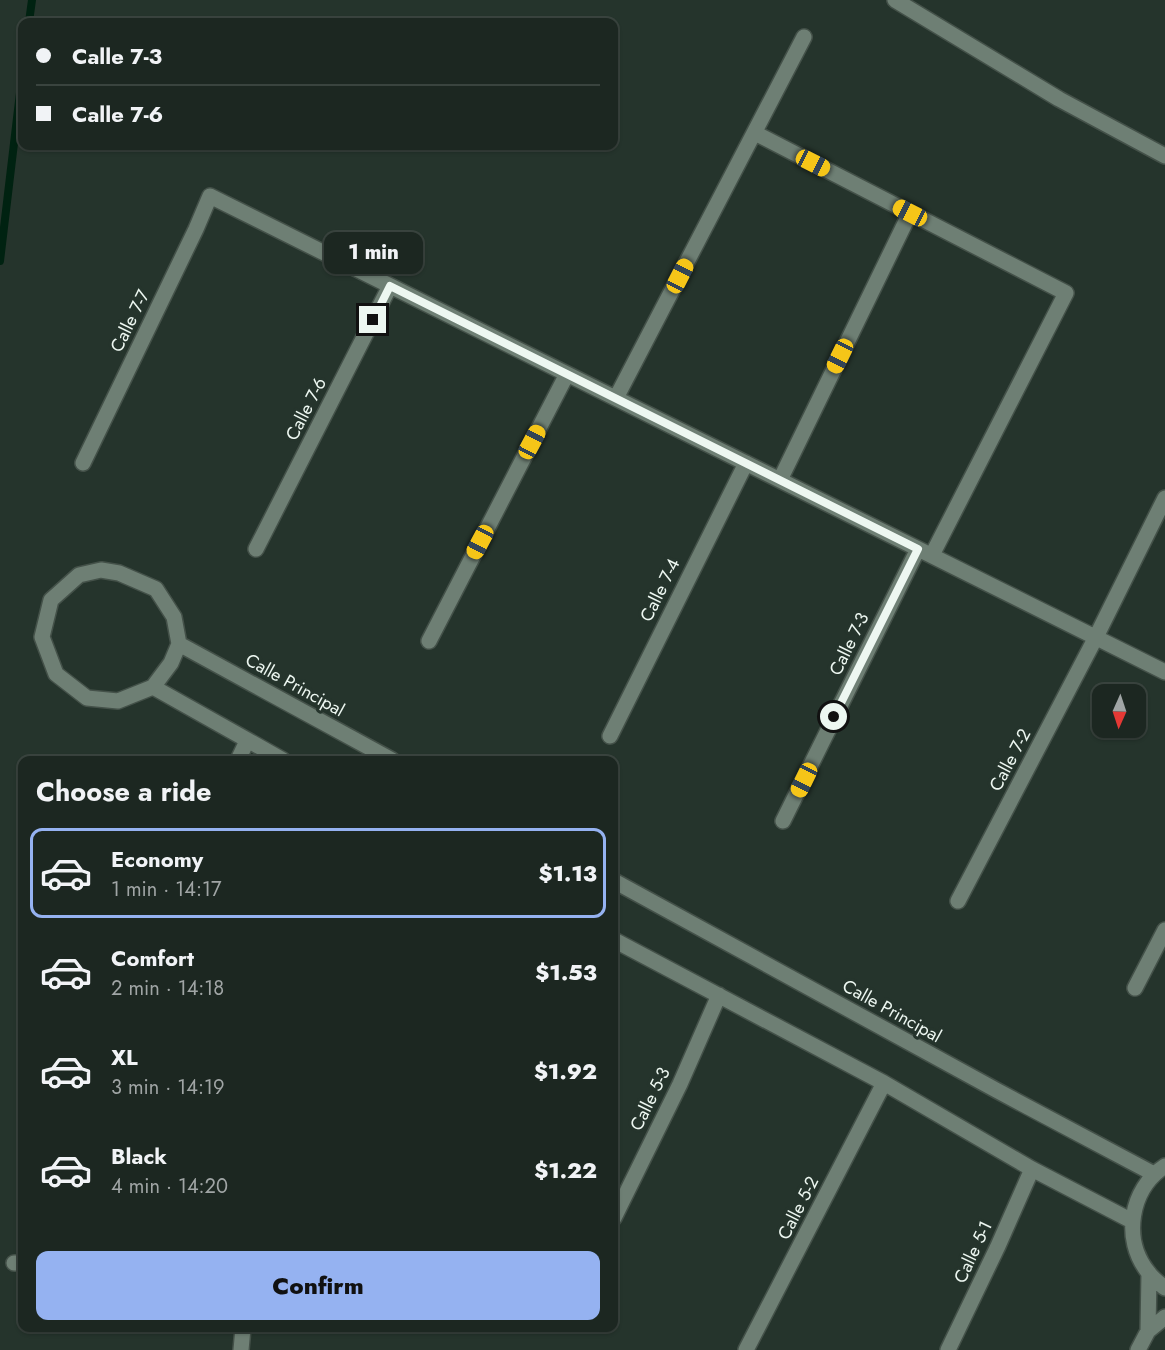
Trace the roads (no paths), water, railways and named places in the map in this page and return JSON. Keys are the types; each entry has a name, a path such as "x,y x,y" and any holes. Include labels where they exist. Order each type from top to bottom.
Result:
{"street":[{"path":"895,0 1059,99 1165,156"},
{"path":"616,398 804,37"},
{"path":"754,133 1066,293 932,555"},
{"name":"Calle 7-7","path":"83,463 196,230 210,196 390,286"},
{"path":"780,480 910,213"},
{"path":"390,286 1165,672"},
{"name":"Calle 7-6","path":"256,549 390,286"},
{"path":"429,641 567,374"},
{"name":"Calle 7-4","path":"610,736 746,463"},
{"name":"Calle 7-2","path":"958,901 1096,637 1165,498"},
{"name":"Calle 7-3","path":"783,821 918,549"},
{"path":"101,570 119,573 156,589 174,616 179,644 171,663 153,687 118,701 87,698 56,674 42,637 51,600 79,575 101,570"},
{"name":"Calle Principal","path":"179,644 385,756"},
{"path":"153,687 275,756"},
{"path":"240,756 247,741"},
{"name":"Calle Principal","path":"618,883 996,1090 1159,1170"},
{"path":"1135,988 1165,930"},
{"path":"618,942 884,1083 1032,1169 1132,1221"},
{"name":"Calle 5-3","path":"618,1210 680,1084 719,995"},
{"name":"Calle 5-2","path":"746,1350 884,1083"},
{"name":"Calle 5-1","path":"948,1350 1032,1169"},
{"path":"1159,1170 1138,1196 1132,1221 1133,1239 1139,1258 1149,1273 1165,1288"},
{"path":"1148,1331 1149,1273"},
{"path":"1138,1350 1148,1331 1165,1317"},
{"path":"241,1350 243,1332"}],"waterway":[{"path":"30,18 32,0"},
{"path":"0,261 18,110"}]}
